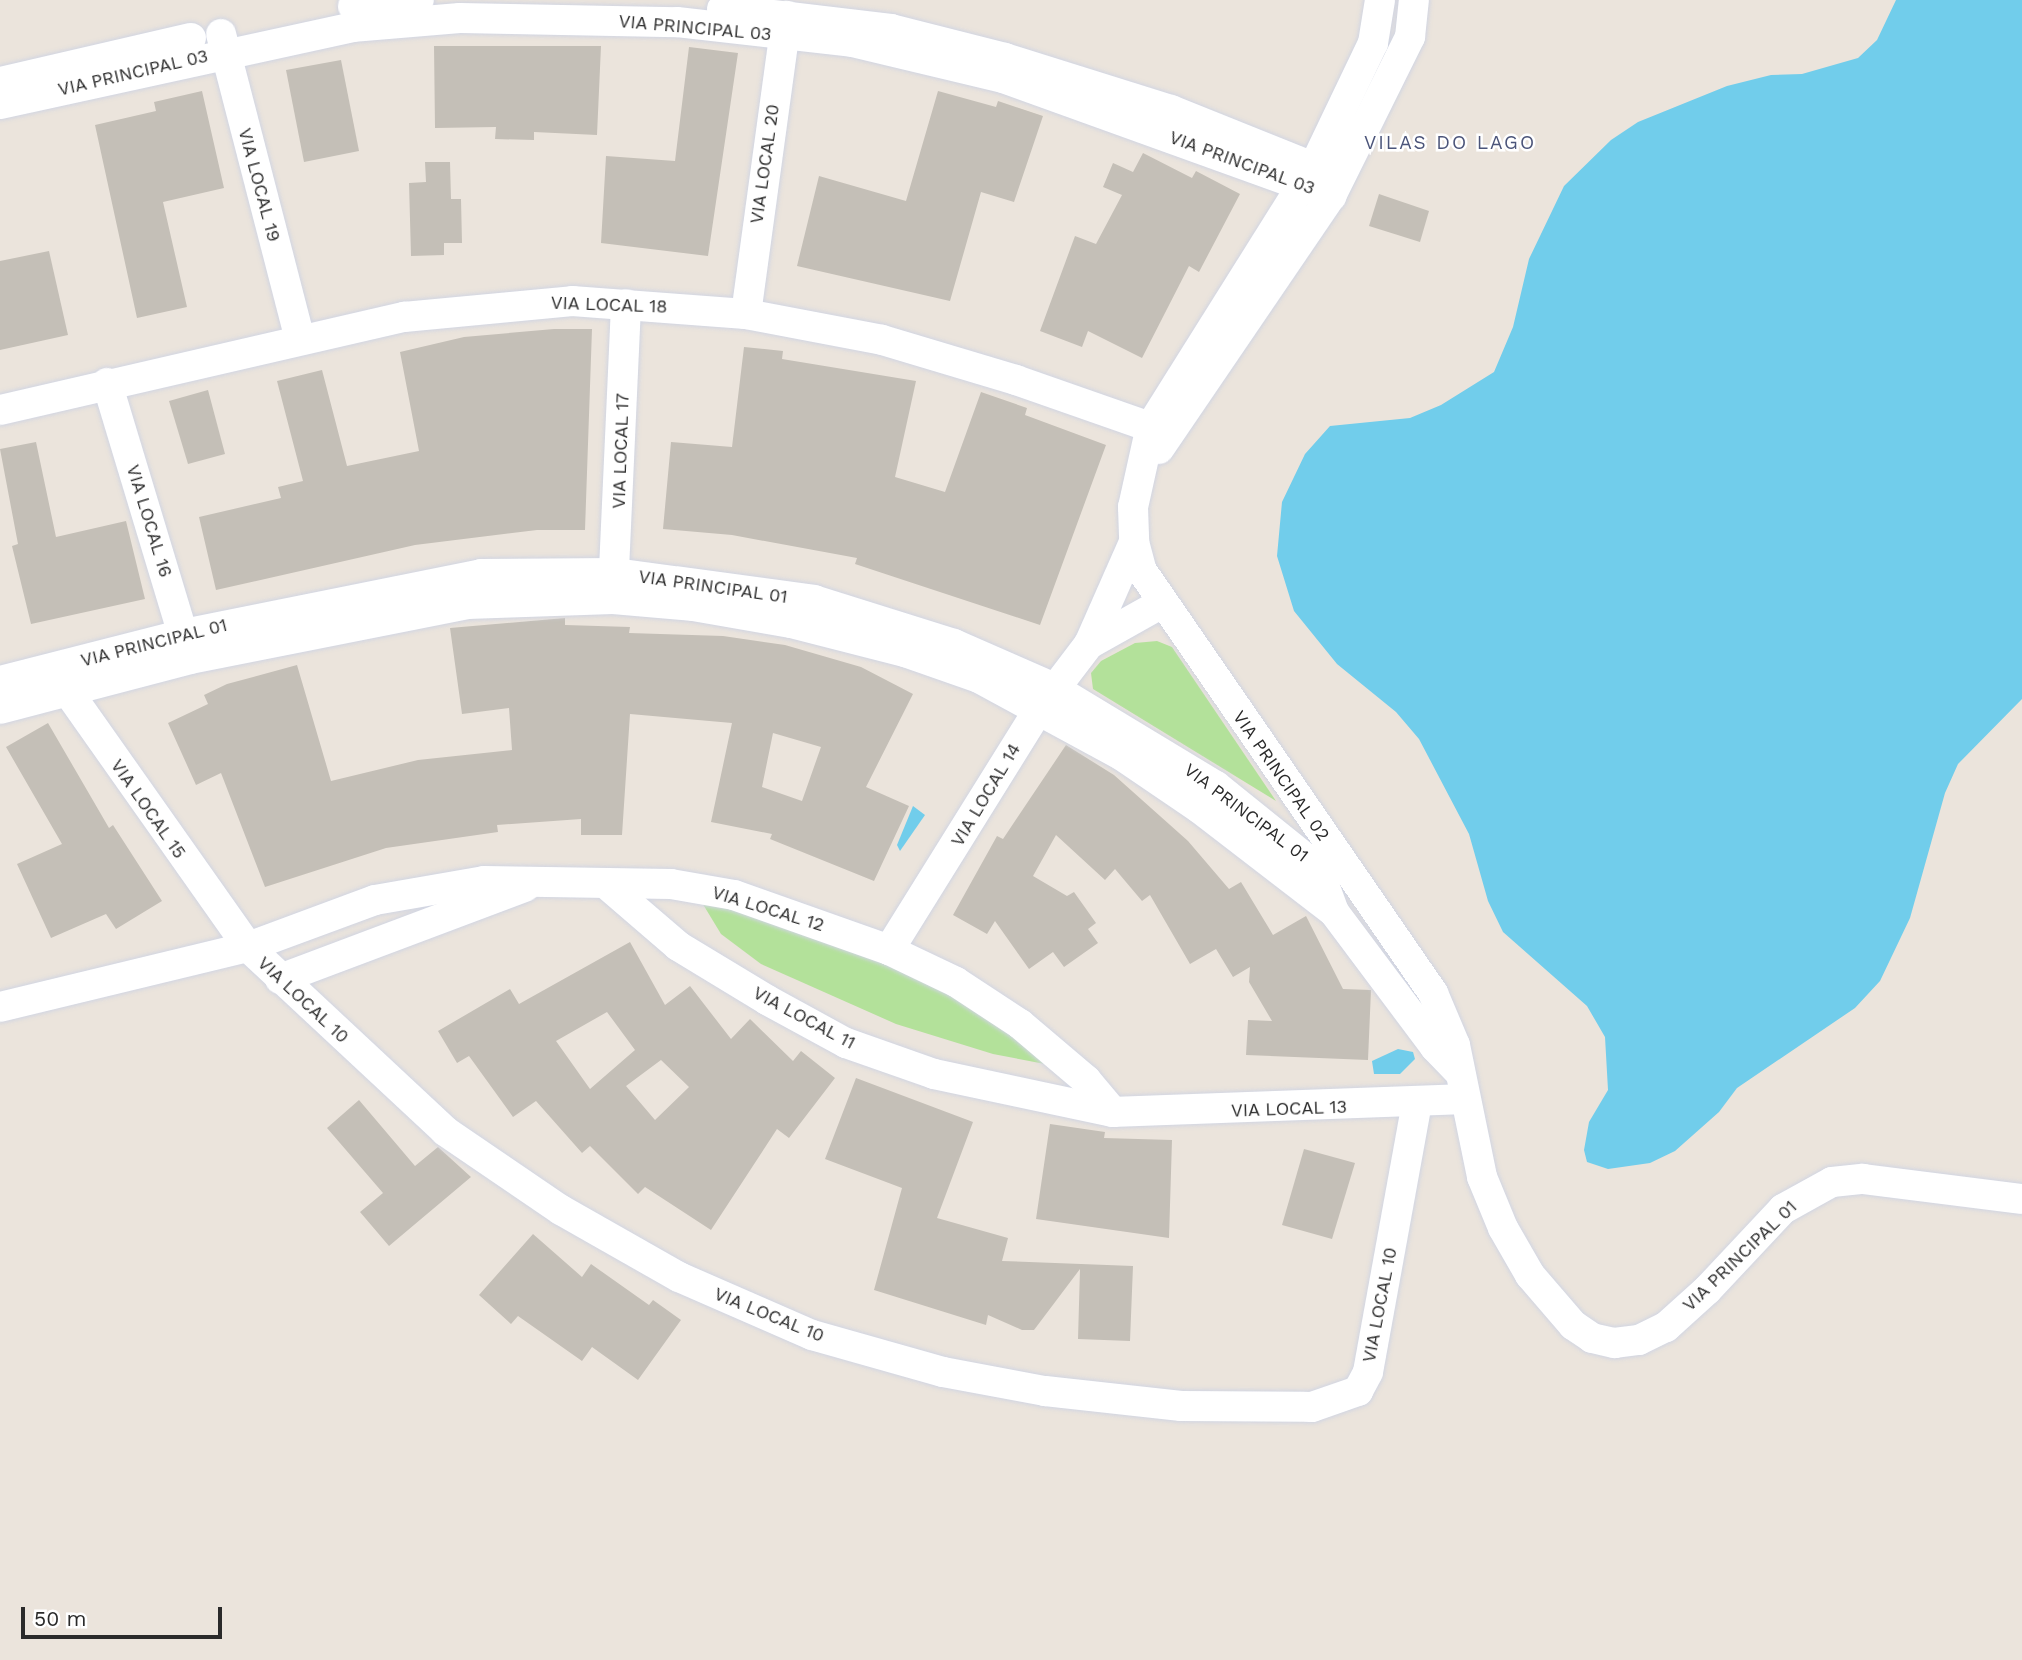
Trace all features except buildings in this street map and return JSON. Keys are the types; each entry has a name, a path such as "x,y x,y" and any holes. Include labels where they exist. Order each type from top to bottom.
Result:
{"street":[{"name":"VIA PRINCIPAL 03","path":"0,104 222,41 350,11 419,0"},
{"name":"VIA PRINCIPAL 03","path":"561,0 785,25"},
{"name":"VIA PRINCIPAL 02","path":"1322,181 1373,43 1380,0"},
{"name":"VIA PRINCIPAL 02","path":"1414,0 1406,46 1160,430 1138,473 1134,542 1143,571 1162,603 1433,993 1455,1045 1462,1085"},
{"name":"VIA PRINCIPAL 03","path":"350,11 460,18 891,29 1005,58 1171,110 1322,181"},
{"name":"VIA LOCAL 20","path":"746,314 785,25"},
{"name":"VIA PRINCIPAL 03","path":"0,82 222,41"},
{"name":"VIA LOCAL 19","path":"222,41 300,338"},
{"name":"VIA LOCAL 18","path":"0,410 300,338 404,317 491,306 572,301 746,314 882,340 1160,430"},
{"name":"VIA LOCAL 17","path":"614,586 626,304"},
{"name":"VIA LOCAL 16","path":"107,383 187,647"},
{"name":"VIA LOCAL 14","path":"889,950 1046,699 1090,645 1134,542"},
{"name":"VIA PRINCIPAL 01","path":"0,709 59,680 187,647 467,604 614,586 693,606 791,623 892,648 1046,699 1199,808 1334,912 1462,1085 1482,1178 1503,1228 1530,1275 1573,1325 1592,1338 1614,1343 1639,1340 1666,1327 1707,1290 1783,1209 1832,1182 1863,1179 2022,1199"},
{"name":"VIA LOCAL 14","path":"1090,645 1162,603"},
{"name":"VIA PRINCIPAL 01","path":"0,681 59,680"},
{"name":"VIA LOCAL 15","path":"59,680 248,947"},
{"name":"VIA LOCAL 12","path":"248,947 375,900 484,881 671,884 734,895 889,950 956,982 1020,1024 1086,1080 1113,1112"},
{"path":"280,979 539,882"},
{"name":"VIA LOCAL 11","path":"606,884 678,946 846,1043 933,1074 1113,1112"},
{"name":"VIA LOCAL 10","path":"0,1007 248,947 445,1131 561,1210 679,1277 812,1335 943,1371 1045,1391 1154,1403 1312,1407 1358,1391 1367,1371 1417,1103"},
{"name":"VIA LOCAL 13","path":"1113,1112 1417,1103 1462,1085"}],"green space":[{"path":"1157,641 1172,647 1276,801 1093,689 1091,673 1101,661 1135,643"},
{"path":"701,901 806,927 956,997 1011,1033 1045,1064 993,1054 896,1024 761,964 721,934"}],"water":[{"path":"1896,0 2022,0 2022,699 1958,764 1945,793 1910,918 1880,981 1855,1008 1737,1088 1719,1112 1675,1151 1650,1163 1608,1169 1587,1162 1584,1150 1589,1122 1608,1090 1605,1037 1587,1006 1503,932 1488,901 1469,834 1419,739 1396,712 1337,664 1294,611 1277,556 1282,502 1305,454 1330,426 1410,418 1441,405 1494,372 1513,327 1529,259 1564,186 1611,140 1638,122 1727,86 1771,75 1802,74 1858,58 1877,40"},
{"path":"913,806 925,815 900,851 897,845"},
{"path":"1398,1049 1413,1052 1415,1059 1400,1074 1374,1074 1372,1061"}],"district":[{"name":"VILAS DO LAGO","path":"1450,143"}]}
